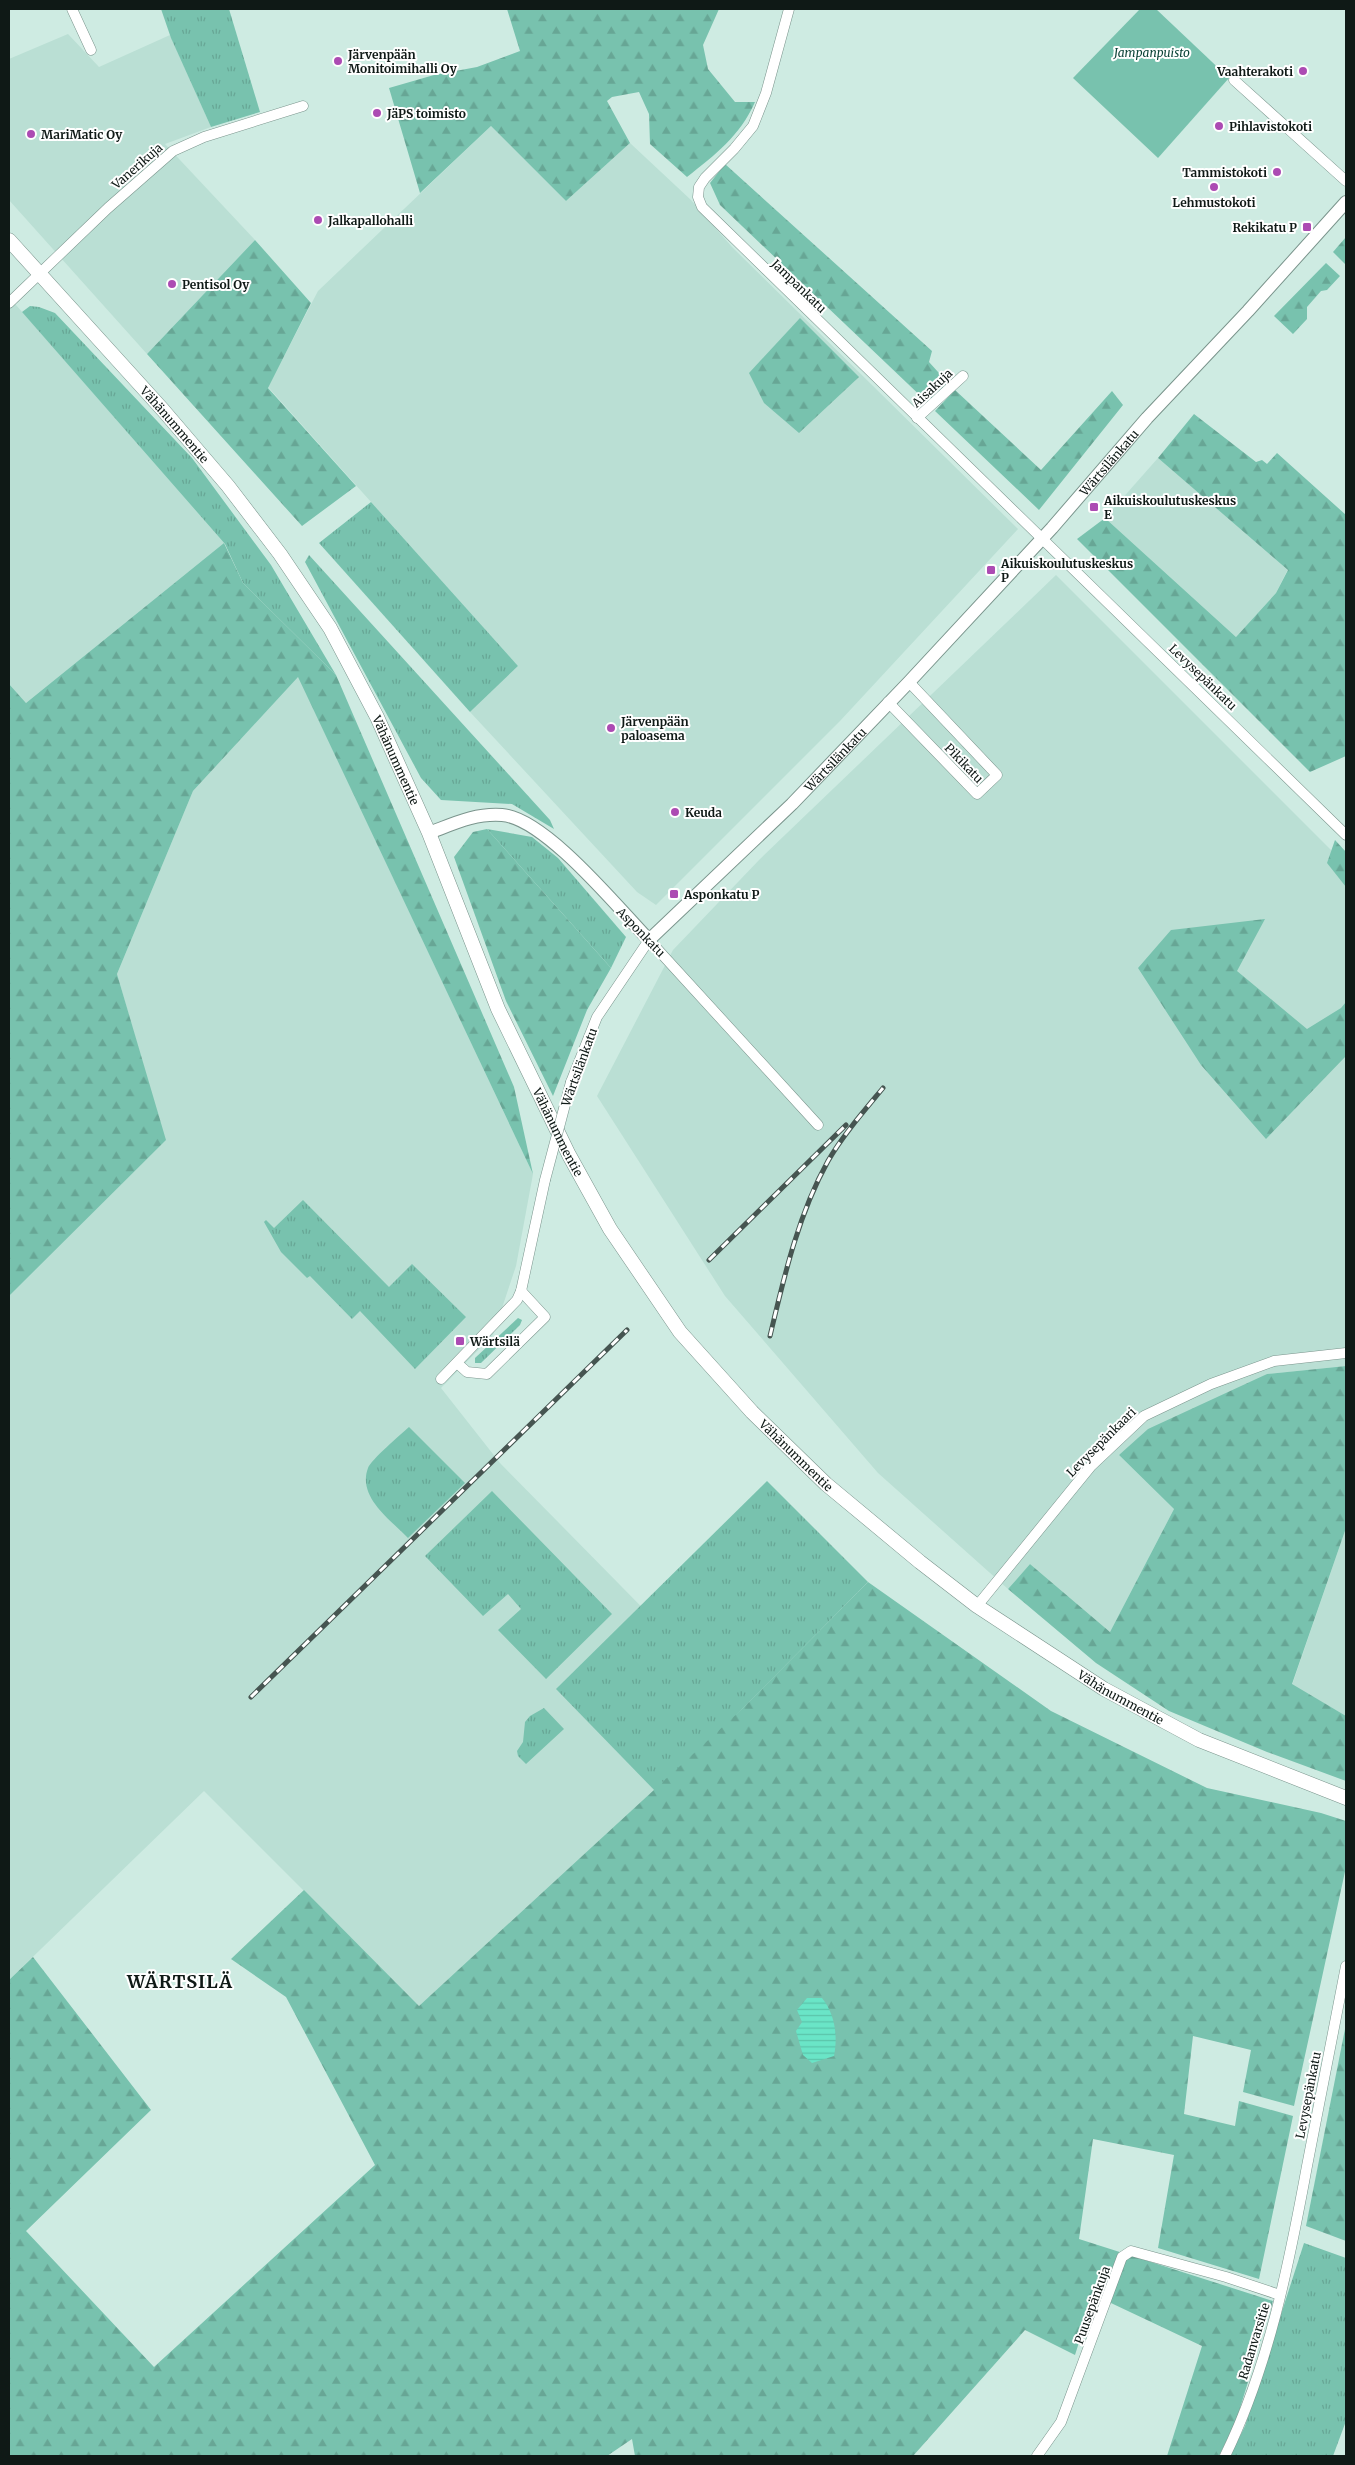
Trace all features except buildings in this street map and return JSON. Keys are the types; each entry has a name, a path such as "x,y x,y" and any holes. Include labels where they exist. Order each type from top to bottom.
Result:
{"main road":[{"name":"Vähänummentie","path":"9,240 163,410 228,486 330,628 377,717 429,833 498,1009 569,1155 610,1229 680,1332 752,1412 826,1484 920,1562 977,1606 1104,1689 1199,1740 1345,1798"}],"street":[{"path":"72,9 91,50"},
{"name":"Jampankatu","path":"789,9 766,92 753,126 699,187 698,197 702,207 1042,538"},
{"path":"1234,80 1346,181"},
{"name":"Vanerikuja","path":"9,303 108,208 173,151 204,137 303,106"},
{"name":"Wärtsilänkatu","path":"441,1379 510,1308 521,1291 545,1180 571,1082 597,1017 649,940 792,804 909,682 1042,538 1147,418 1248,312 1346,202"},
{"name":"Aisakuja","path":"917,418 963,376"},
{"name":"Levysepänkatu","path":"1042,538 1346,835"},
{"name":"Pikikatu","path":"888,702 977,794 997,775 909,682"},
{"name":"Asponkatu","path":"429,833 474,816 504,815 537,829 564,850 818,1125"},
{"path":"457,1363 467,1372 487,1374 544,1317 521,1291"},
{"name":"Levysepänkaari","path":"977,1606 1091,1466 1144,1416 1211,1384 1274,1361 1346,1353"},
{"name":"Levysepänkatu","path":"1295,2230 1346,1966"},
{"name":"Radanvarsitie","path":"1225,2456 1241,2424 1280,2295 1295,2230"},
{"name":"Puusepänkuja","path":"1037,2456 1061,2422 1122,2257 1131,2251 1226,2277 1280,2295"}],"shaded area":[{"path":"68,34 99,67 170,35 211,127 165,144 255,240 147,354 9,200 9,59"},
{"path":"491,126 566,201 630,143 691,200 732,247 1018,529 840,721 656,905 637,892 470,712 518,666 268,387 318,291"},
{"path":"9,297 224,543 26,703 9,684"},
{"path":"1158,458 1288,569 1276,593 1236,637 1105,518"},
{"path":"1056,575 1346,865 1346,1366 1267,1374 1119,1455 1174,1509 1110,1632 1030,1564 1008,1589 878,1473 725,1296 597,1096 673,950 760,859"},
{"path":"298,676 533,1174 516,1266 493,1335 441,1388 500,1463 742,1709 663,1789 419,2006 204,1791 9,1980 9,1296 165,1140 117,974 193,791"},
{"path":"1346,1528 1346,1716 1292,1685"},
{"path":"807,1998 822,1998 833,2018 836,2041 834,2056 812,2063 803,2055 796,2031 802,2022 797,2010"}],"green space":[{"path":"161,9 229,9 260,112 211,127 171,38"},
{"path":"507,9 719,9 703,45 708,69 735,102 755,102 742,125 726,144 687,177 650,144 649,114 639,92 612,97 607,101 630,143 566,201 491,126 420,193 389,88 434,75 477,67 520,51"},
{"name":"Jampanpuisto","path":"1140,9 1156,9 1229,78 1158,158 1073,78"},
{"path":"725,164 932,351 929,362 948,383 928,403 720,205 710,183"},
{"path":"1346,237 1346,265 1333,252"},
{"path":"255,240 311,303 268,388 356,486 302,526 147,354"},
{"path":"1326,263 1340,276 1327,290 1321,291 1307,307 1307,319 1293,334 1274,316"},
{"path":"30,306 55,313 192,458 271,565 336,675 243,583 225,544 22,312"},
{"path":"800,318 859,377 799,433 764,403 749,373"},
{"path":"955,390 1041,470 1112,391 1123,405 1039,510 935,411"},
{"path":"1194,414 1256,462 1262,460 1267,464 1277,453 1346,515 1346,756 1310,772 1077,539 1105,518 1236,637 1276,593 1288,570 1158,458"},
{"path":"371,502 518,666 470,712 319,543"},
{"path":"224,543 243,583 336,675 514,1087 533,1174 298,677 193,791 117,974 166,1140 9,1296 9,684 26,703"},
{"path":"309,555 550,820 554,829 512,804 441,800 421,778 305,562"},
{"path":"487,829 532,837 558,858 626,937 611,968"},
{"path":"487,829 611,968 587,1010 553,1096 506,1001 454,857 473,832"},
{"path":"1335,840 1346,852 1346,887 1327,863"},
{"path":"1265,919 1237,971 1307,1029 1341,1008 1346,1002 1346,1056 1266,1139 1201,1065 1138,968 1171,930"},
{"path":"303,1200 389,1287 412,1264 466,1317 415,1369 360,1311 352,1319 310,1276 307,1278 281,1252 264,1222 266,1220 274,1228"},
{"path":"518,1318 522,1320 520,1325 481,1363 475,1363 475,1358"},
{"path":"1346,1366 1346,1528 1292,1684 1346,1716 1346,1781 1267,1752 1169,1711 1096,1663 1008,1589 1030,1564 1110,1632 1174,1509 1119,1455 1148,1429 1267,1374"},
{"path":"409,1427 465,1483 408,1538 385,1516 371,1498 367,1489 366,1479 370,1464"},
{"path":"767,1481 868,1582 658,1794 556,1689"},
{"path":"492,1491 612,1614 546,1679 498,1630 521,1609 508,1594 483,1616 425,1556"},
{"path":"868,1582 1051,1711 1207,1788 1321,1813 1346,1821 1346,1867 1294,2106 1243,2092 1251,2050 1193,2036 1184,2114 1235,2126 1239,2101 1293,2116 1259,2279 1158,2248 1174,2155 1093,2139 1079,2239 1273,2301 1236,2421 1219,2456 1167,2456 1202,2346 1094,2295 1075,2355 1025,2330 913,2456 635,2456 632,2439 607,2456 9,2456 9,1980 33,1957 151,2110 26,2231 154,2367 375,2165 286,1997 231,1959 304,1890 419,2006 742,1709"},
{"path":"544,1708 564,1729 526,1764 518,1756 517,1751 523,1742 525,1722 530,1716"},
{"path":"1346,2024 1346,2241 1306,2226"},
{"path":"1304,2243 1346,2258 1346,2421 1333,2456 1230,2456 1245,2426"}],"railway":[{"path":"770,1336 793,1247 817,1182 840,1142 883,1088"},
{"path":"709,1260 846,1125"},
{"path":"251,1697 627,1330"}],"place":[{"name":"Järvenpään Monitoimihalli Oy","path":"338,61"},
{"name":"Vaahterakoti","path":"1303,71"},
{"name":"JäPS toimisto","path":"377,113"},
{"name":"Pihlavistokoti","path":"1219,126"},
{"name":"MariMatic Oy","path":"31,134"},
{"name":"Tammistokoti","path":"1277,172"},
{"name":"Lehmustokoti","path":"1214,187"},
{"name":"Jalkapallohalli","path":"318,220"},
{"name":"Rekikatu P","path":"1307,227"},
{"name":"Pentisol Oy","path":"172,284"},
{"name":"Aikuiskoulutuskeskus E","path":"1094,507"},
{"name":"Aikuiskoulutuskeskus P","path":"991,570"},
{"name":"Järvenpään paloasema","path":"611,728"},
{"name":"Keuda","path":"675,812"},
{"name":"Asponkatu P","path":"674,894"},
{"name":"Wärtsilä","path":"460,1341"}],"district":[{"name":"WÄRTSILÄ","path":"180,1981"}]}
